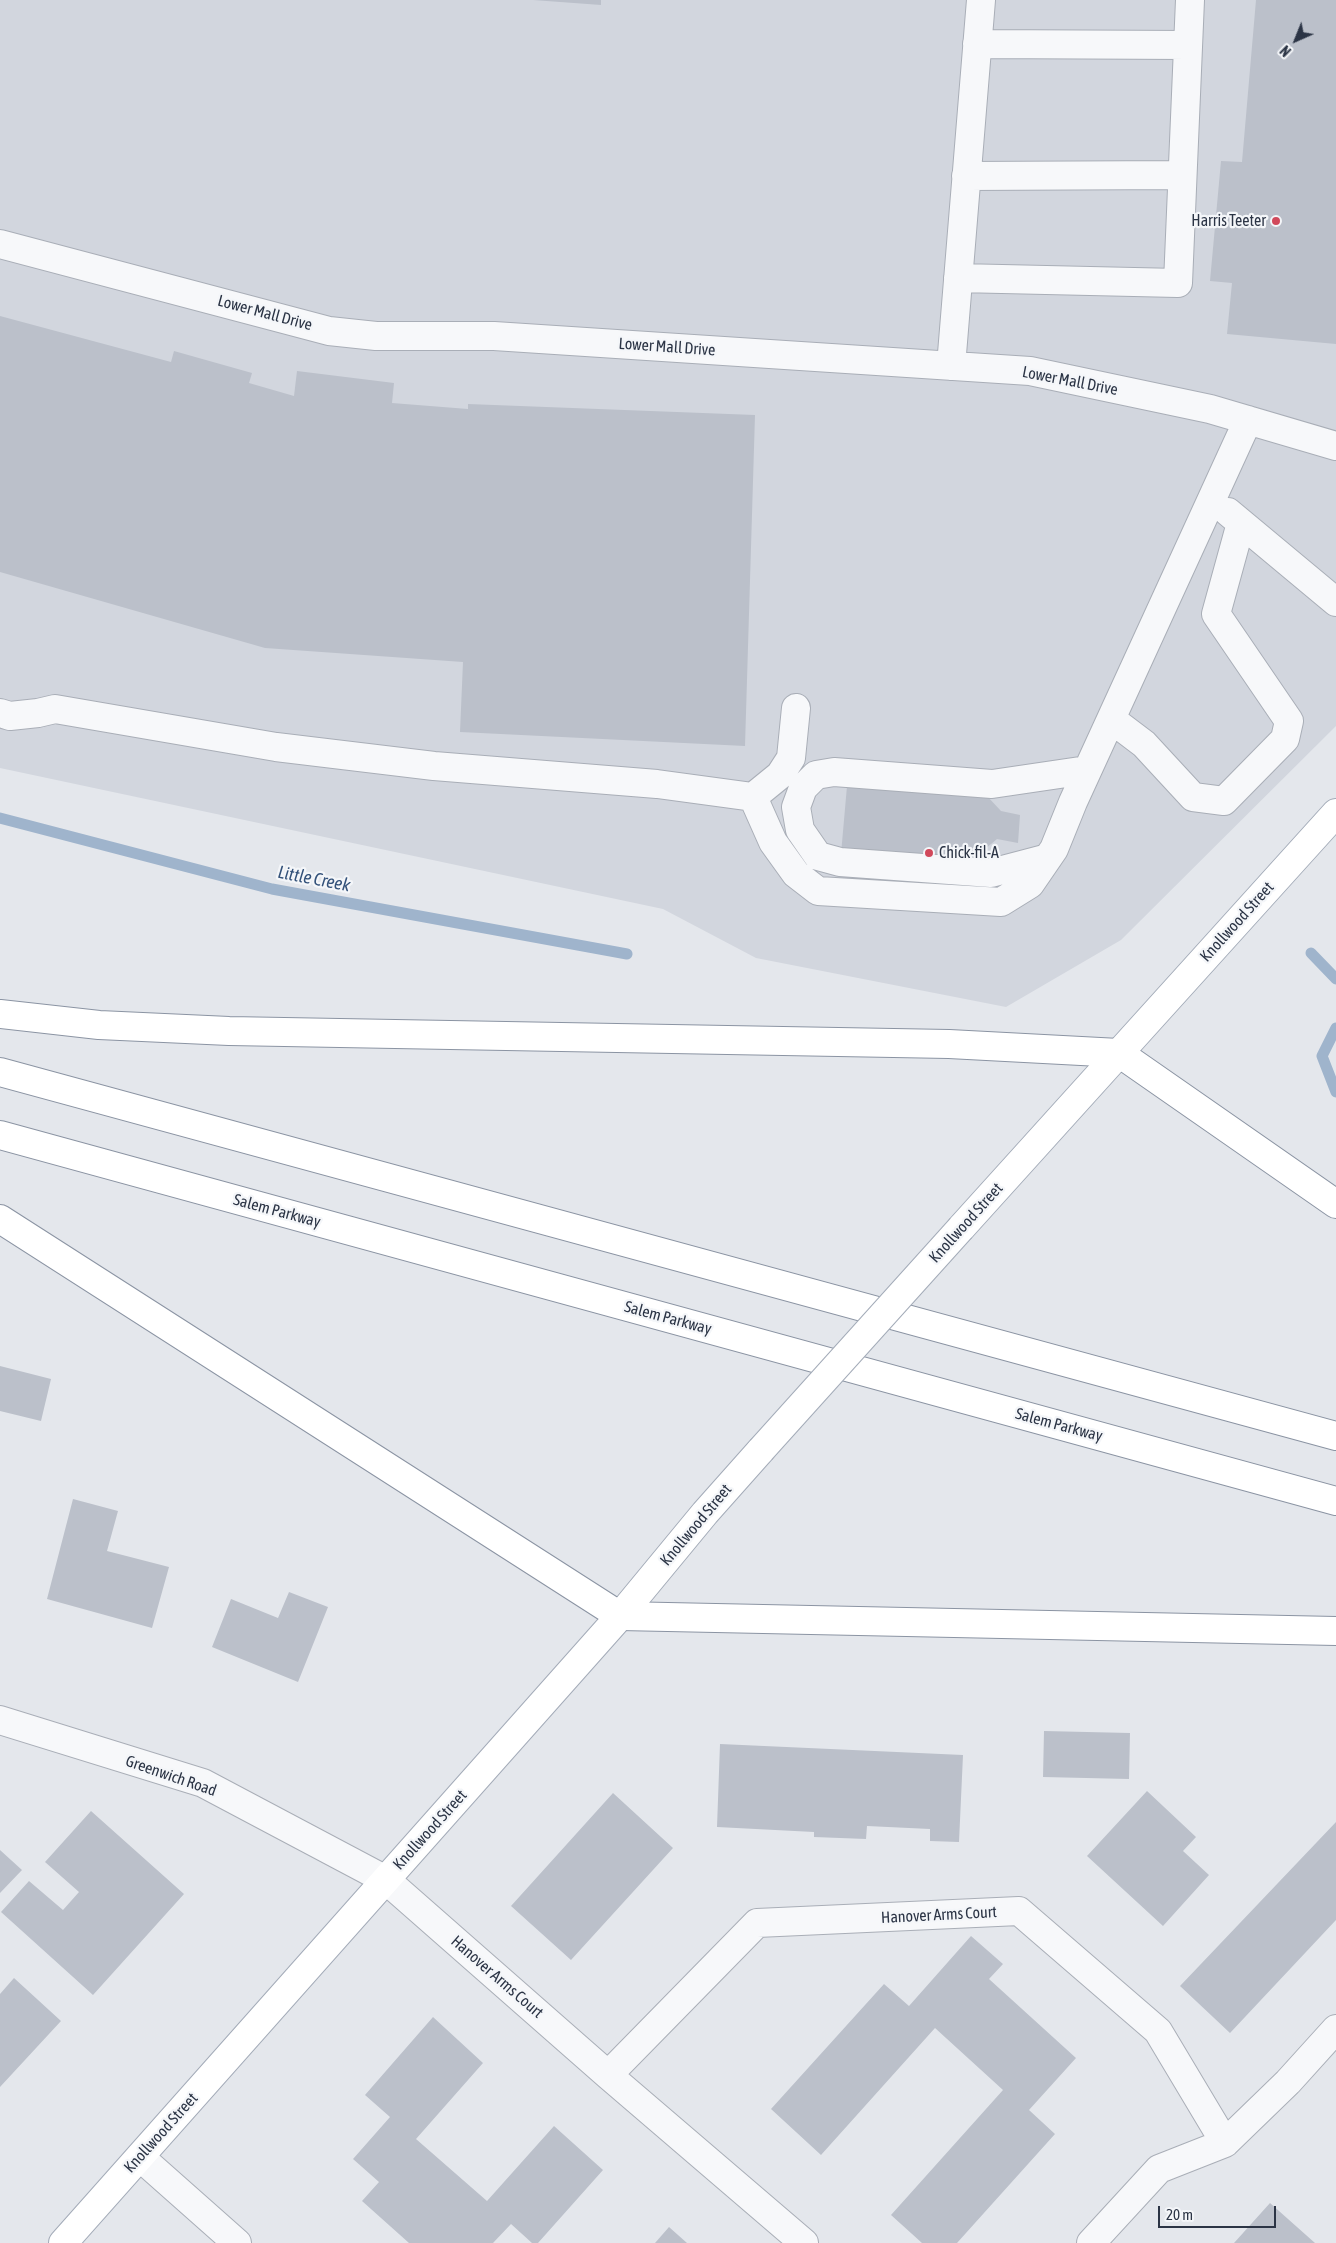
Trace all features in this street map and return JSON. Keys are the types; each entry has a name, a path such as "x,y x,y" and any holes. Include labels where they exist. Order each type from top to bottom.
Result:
{"main road":[{"name":"Knollwood Street","path":"63,2243 620,1616 705,1513 761,1450 1336,813"},
{"path":"0,1014 99,1025 229,1031 948,1044 1119,1053 1336,1204"},
{"path":"0,1072 1336,1436"},
{"name":"Salem Parkway","path":"0,1135 1336,1501"},
{"path":"0,1219 620,1616 1336,1631"}],"street":[{"path":"951,366 981,0"},
{"path":"958,278 1178,283 1190,0"},
{"path":"977,44 1188,45"},
{"path":"966,176 1182,175"},
{"name":"Lower Mall Drive","path":"0,244 329,331 376,336 494,336 1030,372 1210,409 1336,446"},
{"path":"753,797 773,842 796,874 818,891 1002,902 1030,884 1054,849 1110,719 1248,420"},
{"path":"1212,498 1336,602"},
{"path":"1110,719 1144,744 1193,798 1224,801 1285,739 1290,721 1216,614 1241,523"},
{"path":"0,713 10,716 55,709 276,746 434,766 657,784 753,797 780,775 791,758 796,708"},
{"path":"1048,858 991,873 840,862 818,856 800,830 796,807 803,788 816,775 834,772 992,784 1087,770"},
{"name":"Greenwich Road","path":"0,1720 203,1783 386,1880"},
{"name":"Hanover Arms Court","path":"386,1880 608,2075 804,2243"},
{"name":"Hanover Arms Court","path":"608,2075 757,1924 1019,1911 1158,2031 1226,2143"},
{"path":"1091,2243 1160,2169 1226,2143 1288,2082 1336,2029"},
{"path":"140,2156 236,2243"}],"shaded area":[{"path":"0,0 1336,0 1336,726 1121,940 1006,1007 756,958 663,909 0,768"}],"building":[{"path":"533,0 601,0 601,5"},
{"name":"Harris Teeter","path":"1256,0 1336,0 1336,344 1227,334 1232,283 1210,281 1221,161 1242,162"},
{"path":"0,316 171,362 174,351 252,373 249,383 294,396 297,371 394,383 392,403 468,409 468,404 755,415 745,746 460,732 463,662 265,648 0,572"},
{"path":"847,786 986,795 1001,811 1020,815 1018,843 997,839 973,859 841,854"},
{"path":"0,1366 51,1379 41,1421 0,1411"},
{"path":"73,1499 118,1511 107,1551 169,1567 152,1628 47,1599"},
{"path":"289,1592 328,1607 298,1682 212,1647 231,1599 278,1618"},
{"path":"1044,1731 1130,1733 1129,1779 1043,1777"},
{"path":"720,1744 963,1755 959,1842 930,1841 930,1829 867,1826 866,1839 814,1837 814,1832 717,1827"},
{"path":"1147,1791 1196,1837 1183,1851 1209,1875 1163,1926 1087,1856"},
{"path":"613,1793 673,1848 571,1960 511,1906"},
{"path":"91,1811 184,1894 93,1995 1,1912 29,1881 63,1910 79,1892 45,1862"},
{"path":"1336,1822 1336,1920 1230,2033 1180,1986"},
{"path":"0,1850 22,1870 0,1893"},
{"path":"971,1936 1003,1964 989,1979 1076,2058 1029,2110 1055,2134 957,2243 922,2243 891,2215 1003,2090 935,2028 821,2155 771,2109 884,1984 909,2006"},
{"path":"14,1978 61,2021 0,2087 0,1994"},
{"path":"433,2017 483,2063 416,2139 487,2201 554,2126 603,2170 538,2243 532,2243 511,2224 493,2243 409,2243 362,2201 379,2182 353,2159 390,2117 365,2095"},
{"path":"1270,2203 1315,2243 1234,2243"},
{"path":"669,2227 687,2243 655,2243"}],"waterway":[{"name":"Little Creek","path":"0,818 272,889 627,954"},
{"name":"Little Creek","path":"1311,953 1336,979"},
{"name":"Little Creek","path":"1336,1028 1322,1056 1336,1092"}],"place":[{"name":"Harris Teeter","path":"1276,221"},
{"name":"Chick-fil-A","path":"929,853"}]}
